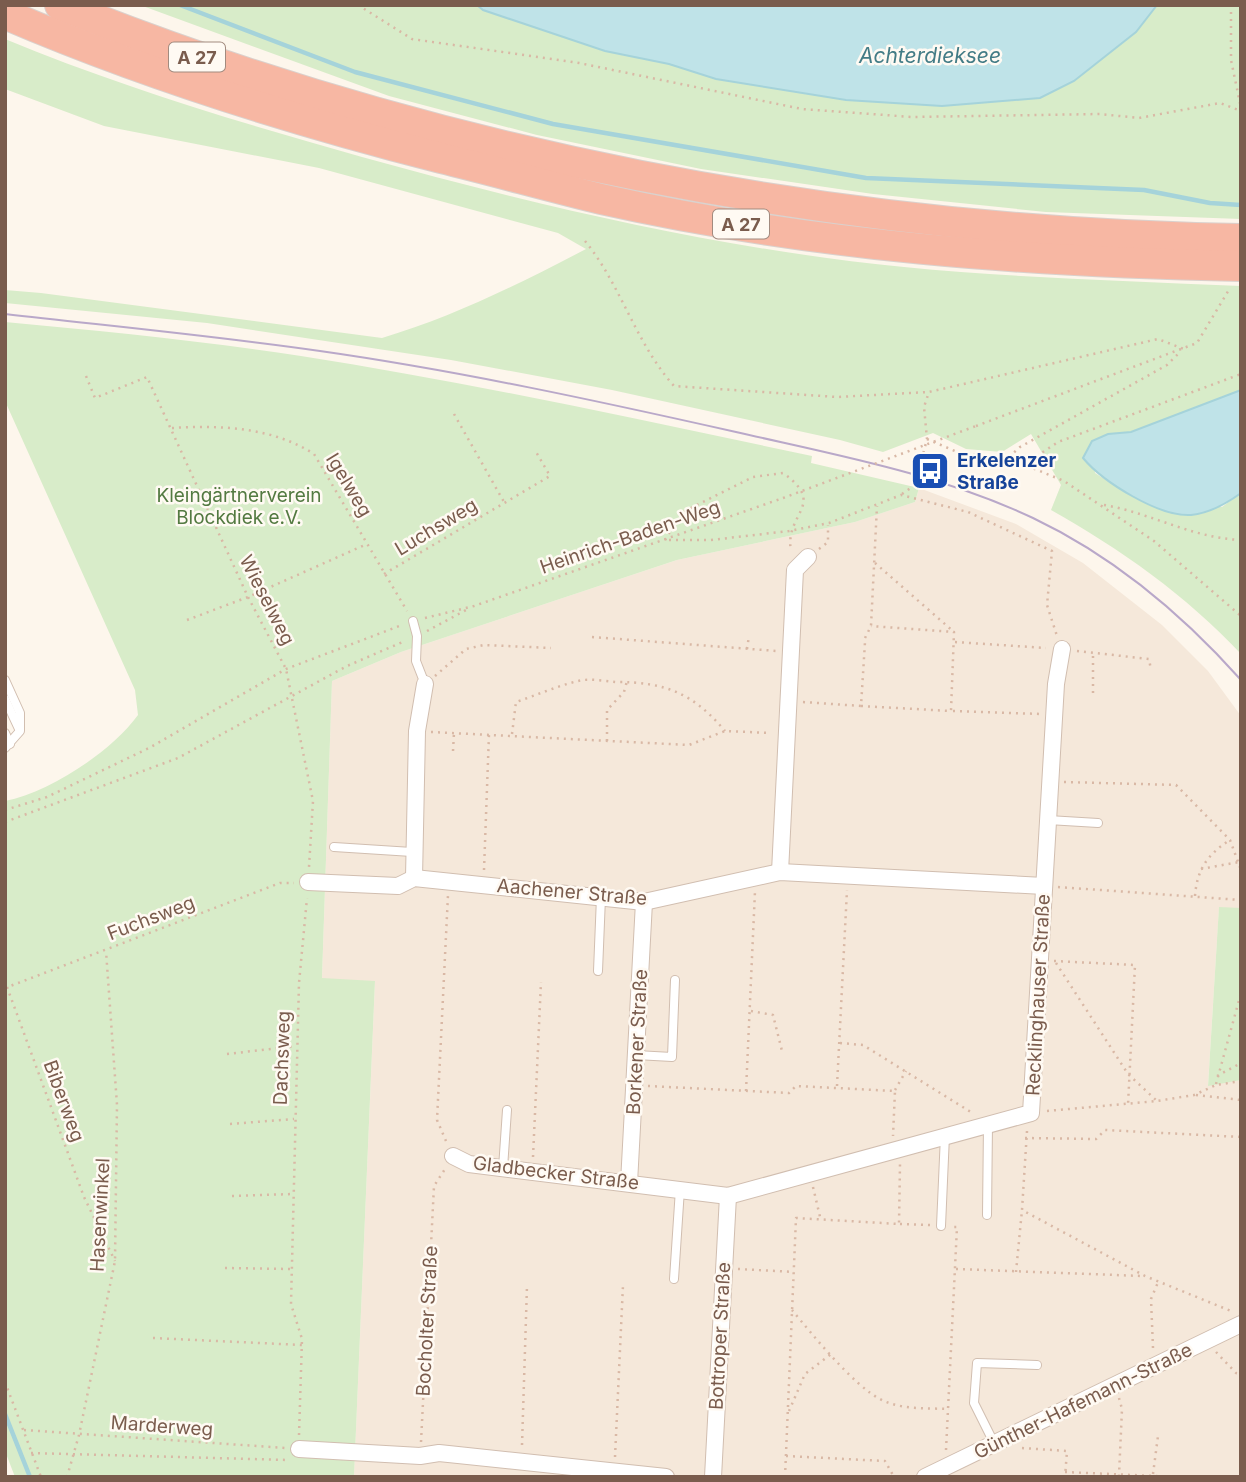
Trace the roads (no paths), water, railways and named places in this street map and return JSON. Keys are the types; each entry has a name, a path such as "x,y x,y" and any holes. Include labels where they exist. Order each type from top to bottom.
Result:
{"highway":[{"name":"A 27","path":"60,5 190,55 337,102 468,138 619,173 720,192 953,223 1087,233 1241,239"},
{"name":"A 27","path":"5,14 117,59 254,106 330,129 603,199 823,237 961,253 1238,274"}],"street":[{"path":"780,872 795,570 808,557"},
{"name":"Recklinghauser Straße","path":"728,1196 1031,1113 1048,961 1045,886 1054,715 1062,649"},
{"path":"414,878 412,852 417,731 425,684"},
{"name":"Aachener Straße","path":"308,882 398,886 414,878 644,902 780,872 1045,886"},
{"name":"Borkener Straße","path":"629,1183 644,902"},
{"name":"Gladbecker Straße","path":"453,1156 470,1164 728,1196"},
{"name":"Bottroper Straße","path":"713,1477 728,1196"},
{"name":"Günther-Hafemann-Straße","path":"925,1477 1241,1324"},
{"path":"299,1455 420,1456 439,1453 666,1477"}],"lane":[{"path":"413,621 417,636 416,661 425,684"},
{"path":"5,680 20,713 20,731 8,746"},
{"path":"5,699 20,731"},
{"path":"5,733 8,746"},
{"path":"1048,820 1098,823"},
{"path":"334,847 412,852"},
{"path":"598,971 601,897"},
{"path":"636,1055 672,1057 675,981"},
{"path":"503,1168 507,1110"},
{"path":"987,1215 988,1124"},
{"path":"941,1226 945,1135"},
{"path":"674,1279 680,1189"},
{"path":"994,1443 974,1403 977,1363 1037,1365"}],"water":[{"name":"Achterdieksee","path":"477,5 1157,5 1136,32 1074,81 1040,98 942,106 846,100 716,79 669,64 605,51 483,10"},
{"path":"1241,390 1241,493 1218,507 1191,515 1163,510 1118,487 1083,458 1092,441 1108,434 1131,432"}],"waterway":[{"path":"180,5 355,72 553,124 866,178 1144,190 1210,203 1241,205"},
{"path":"5,1414 30,1477"}],"tram line":[{"path":"5,314 281,346 425,368 684,420 925,478 961,489 1033,518 1091,550 1171,610 1241,680"}],"place":[{"name":"Erkelenzer Straße","path":"930,471"}],"park label":[{"name":"Kleingärtnerverein Blockdiek e.V.","path":"239,506"}]}
